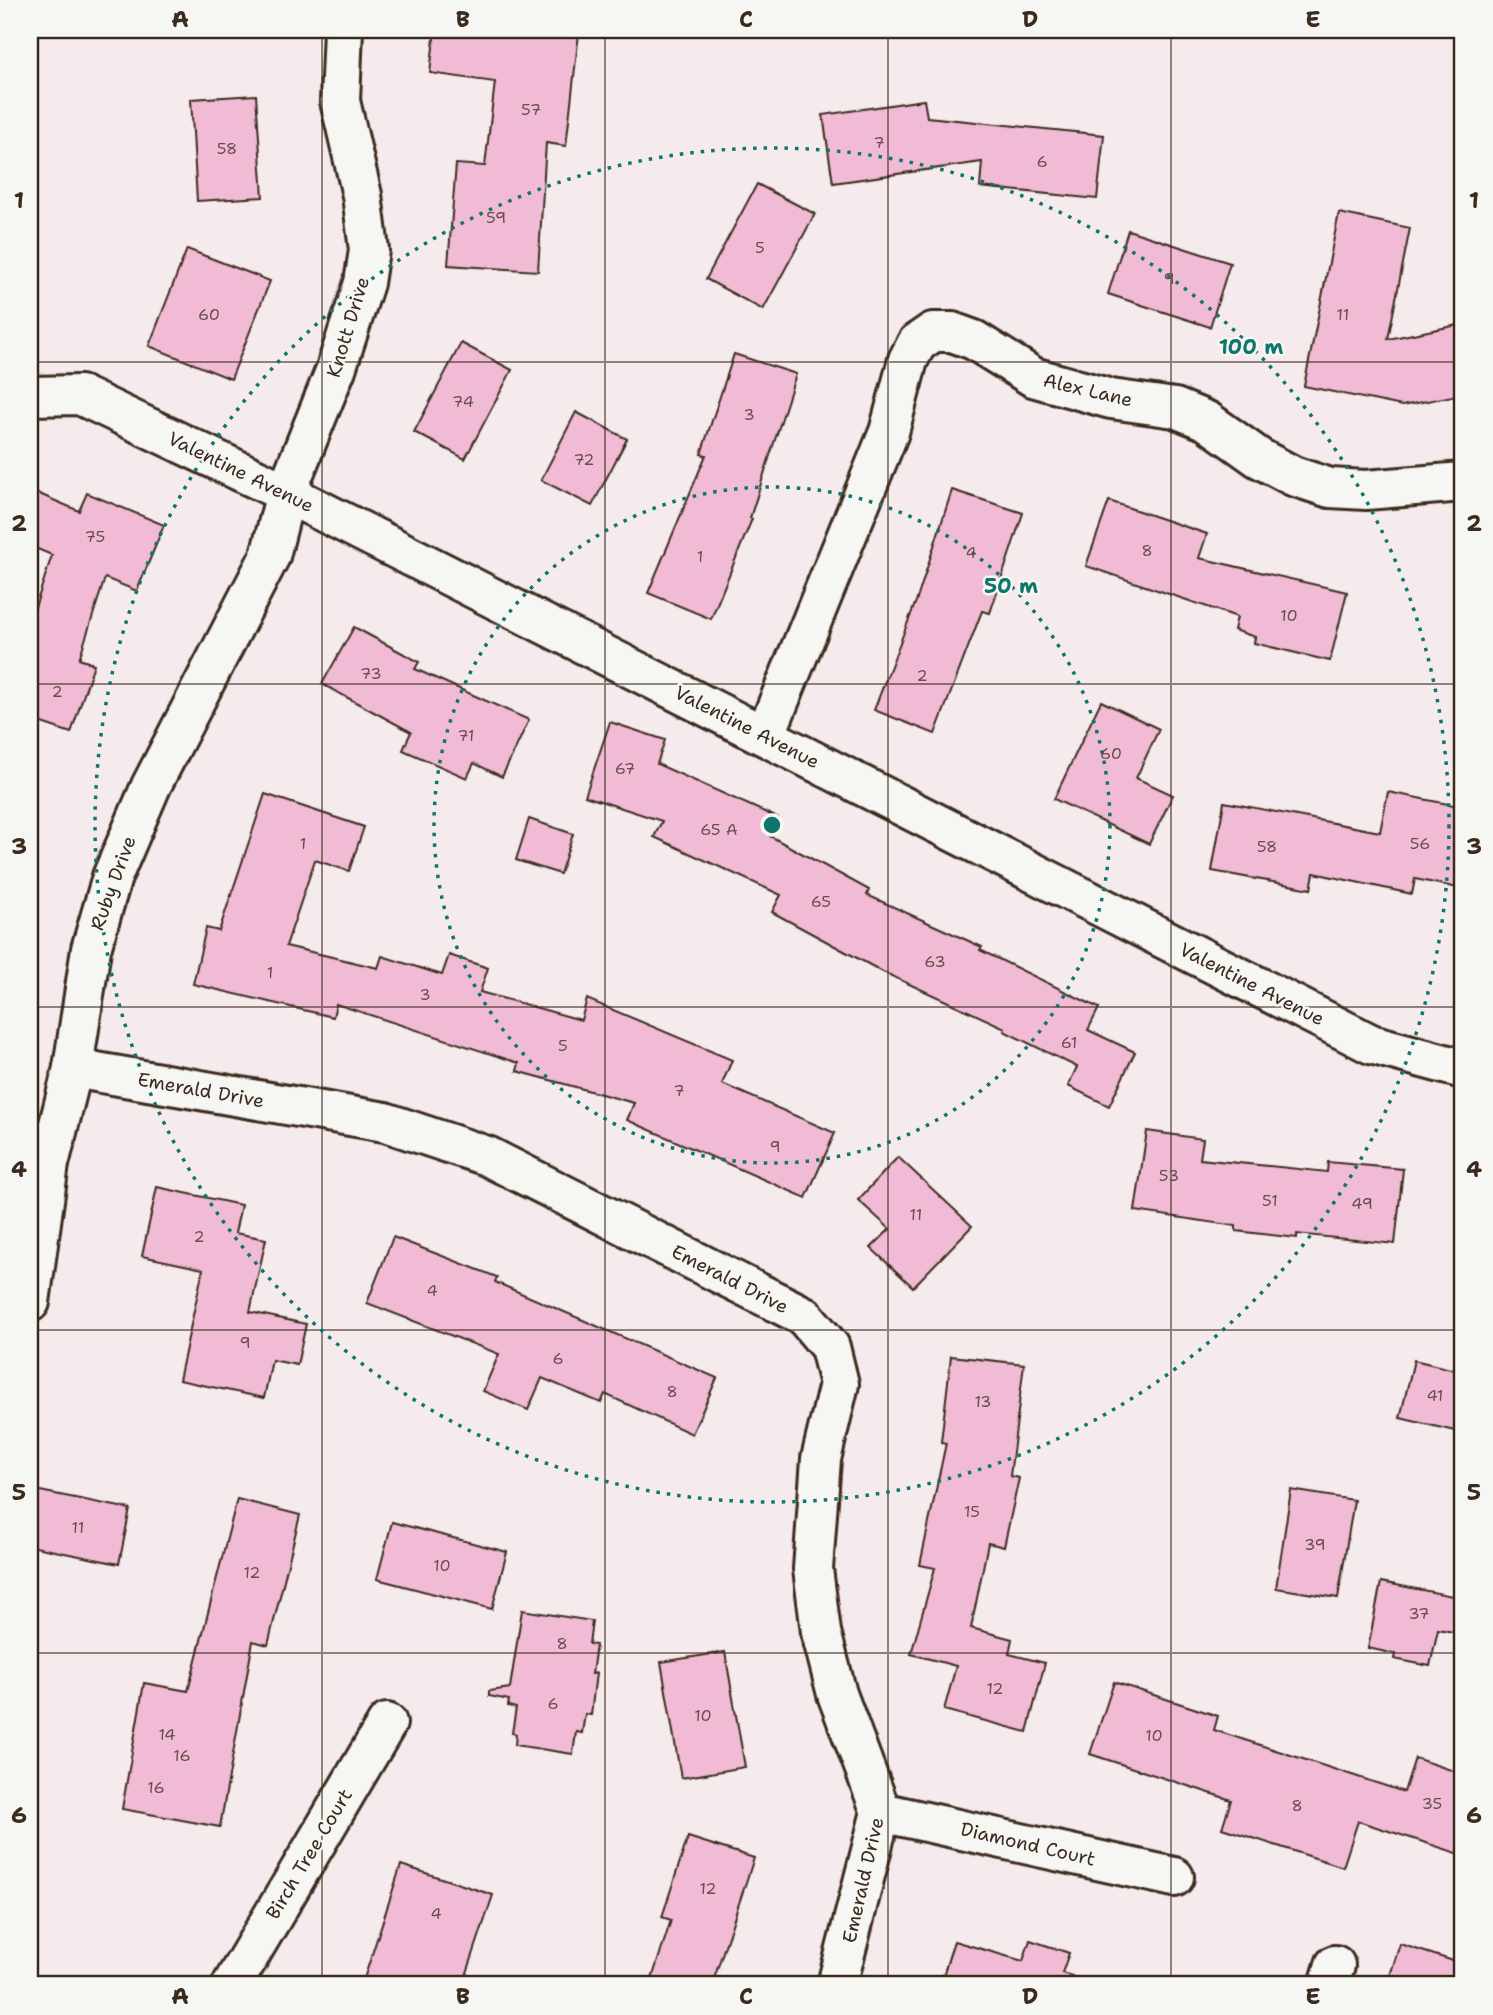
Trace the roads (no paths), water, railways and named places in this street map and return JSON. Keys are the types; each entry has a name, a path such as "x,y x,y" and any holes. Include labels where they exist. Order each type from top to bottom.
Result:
{"street":[{"name":"Knott Drive","path":"286,493 336,369 364,283 369,250 362,195 340,101 343,30"},
{"name":"Alex Lane","path":"765,736 889,432 908,360 918,343 933,332 952,332 974,340 1017,367 1044,380 1111,399 1175,408 1206,421 1259,458 1293,476 1331,488 1366,491 1463,482"},
{"name":"Valentine Avenue","path":"30,396 80,395 286,493 1371,1044 1463,1069"},
{"name":"Ruby Drive","path":"30,1302 50,1164 73,1068 91,948 112,877 151,786 270,556 286,493"},
{"name":"Emerald Drive","path":"73,1068 386,1122 475,1151 804,1316 830,1347 839,1384 821,1459 813,1569 821,1632 837,1695 881,1812 837,1985"},
{"name":"Birch Tree Court","path":"232,1985 387,1723"},
{"name":"Diamond Court","path":"881,1812 1174,1877"}]}
